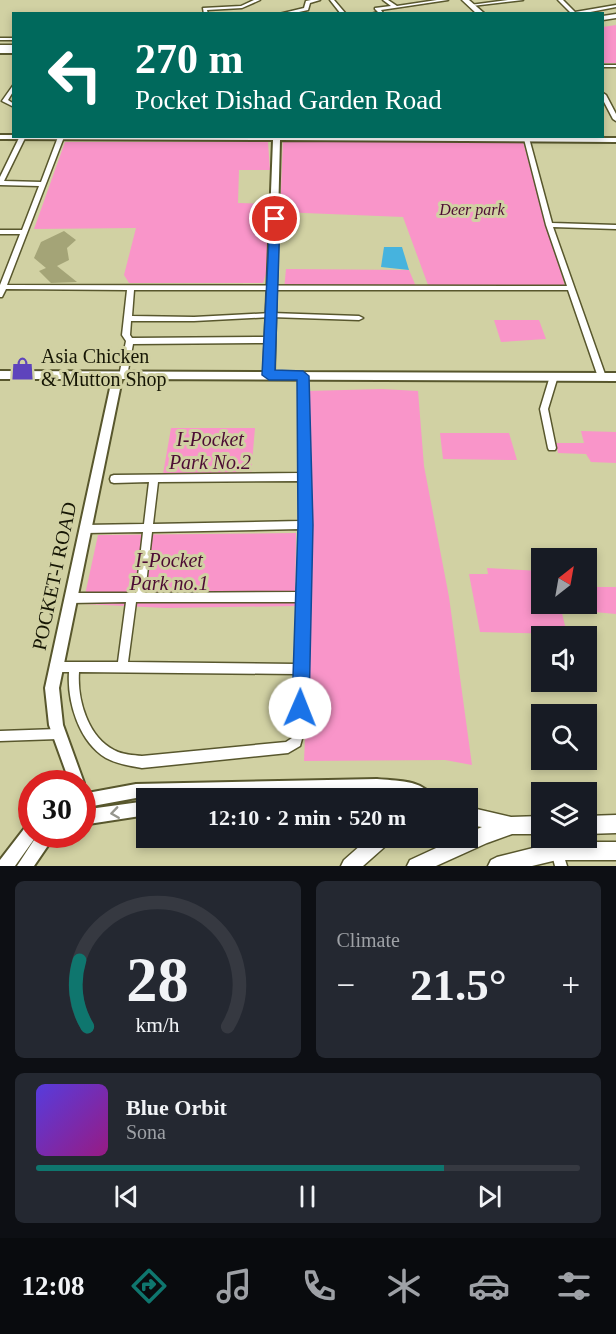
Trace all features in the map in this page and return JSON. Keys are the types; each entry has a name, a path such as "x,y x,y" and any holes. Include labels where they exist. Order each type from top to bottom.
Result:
{"main road":[{"path":"458,0 470,12"},
{"path":"465,0 480,12"},
{"path":"478,818 512,825 531,825"},
{"path":"597,825 616,824"},
{"path":"416,866 512,825"},
{"path":"350,866 370,848"},
{"path":"497,866 616,851"}],"street":[{"path":"206,12 205,9 242,7 258,0"},
{"path":"292,12 306,9 308,2 318,0"},
{"path":"332,0 342,12"},
{"path":"385,0 393,7"},
{"path":"407,0 411,5"},
{"path":"381,12 377,9 446,0"},
{"path":"472,5 521,0"},
{"path":"560,0 574,12"},
{"path":"581,12 616,6"},
{"path":"12,89 5,101 12,105"},
{"path":"613,107 616,119"},
{"path":"22,138 0,183 43,184"},
{"path":"61,138 1,290 131,287 571,288"},
{"path":"269,375 276,138"},
{"path":"354,138 616,140"},
{"path":"527,139 549,225 602,376"},
{"path":"549,225 616,227"},
{"path":"0,232 24,232"},
{"path":"131,287 126,338 130,341 270,340"},
{"path":"128,318 194,319 271,315 359,318"},
{"path":"120,376 130,341"},
{"path":"0,375 616,376"},
{"name":"POCKET-I ROAD","path":"72,770 58,734 51,705 55,667 120,376"},
{"path":"74,668 72,681 79,709 97,744 110,754 130,761 142,762 288,747 296,742 299,737 306,525 303,477 303,376"},
{"path":"552,448 544,409 554,376"},
{"path":"114,479 303,477"},
{"path":"122,668 136,598 154,479"},
{"path":"85,529 306,525"},
{"path":"70,598 302,597"},
{"path":"55,667 301,669"},
{"path":"0,736 58,734"},
{"path":"96,797 136,791"},
{"path":"96,816 136,810"},
{"path":"5,866 18,848"},
{"path":"25,866 38,848"}],"green space":[{"path":"616,25 616,63 604,63 604,27"},
{"name":"Deer park","path":"283,140 523,142 566,290 436,290 428,285 403,217 280,212"},
{"path":"65,142 268,142 270,170 239,170 238,203 270,204 267,271 263,283 129,283 124,275 136,228 34,229"},
{"path":"286,269 409,270 417,289 284,290"},
{"path":"494,320 539,320 546,339 501,342"},
{"path":"382,389 418,391 424,466 449,597 472,765 445,760 304,761 308,666 307,391"},
{"name":"I-Pocket Park No.2","path":"171,428 255,428 251,474 163,474"},
{"path":"581,431 616,432 616,463 591,462 586,454 558,453 556,443 584,443"},
{"path":"440,433 509,433 517,460 443,459"},
{"name":"I-Pocket Park no.1","path":"296,533 295,606 166,608 83,604 98,535"},
{"path":"487,568 531,570 531,614 562,614 565,626 531,626 531,633 480,632 469,574 488,574"},
{"path":"597,587 616,587 616,614 597,612"}],"water":[{"path":"384,247 402,247 409,270 381,267"}],"building":[{"path":"64,231 76,240 67,248 69,260 57,266 77,282 51,283 39,271 46,268 34,258 41,242"}],"place":[{"name":"Asia Chicken & Mutton Shop","path":"23,368"}],"route":[{"path":"275,219 269,375 303,376 303,477 306,525 300,708"}]}
